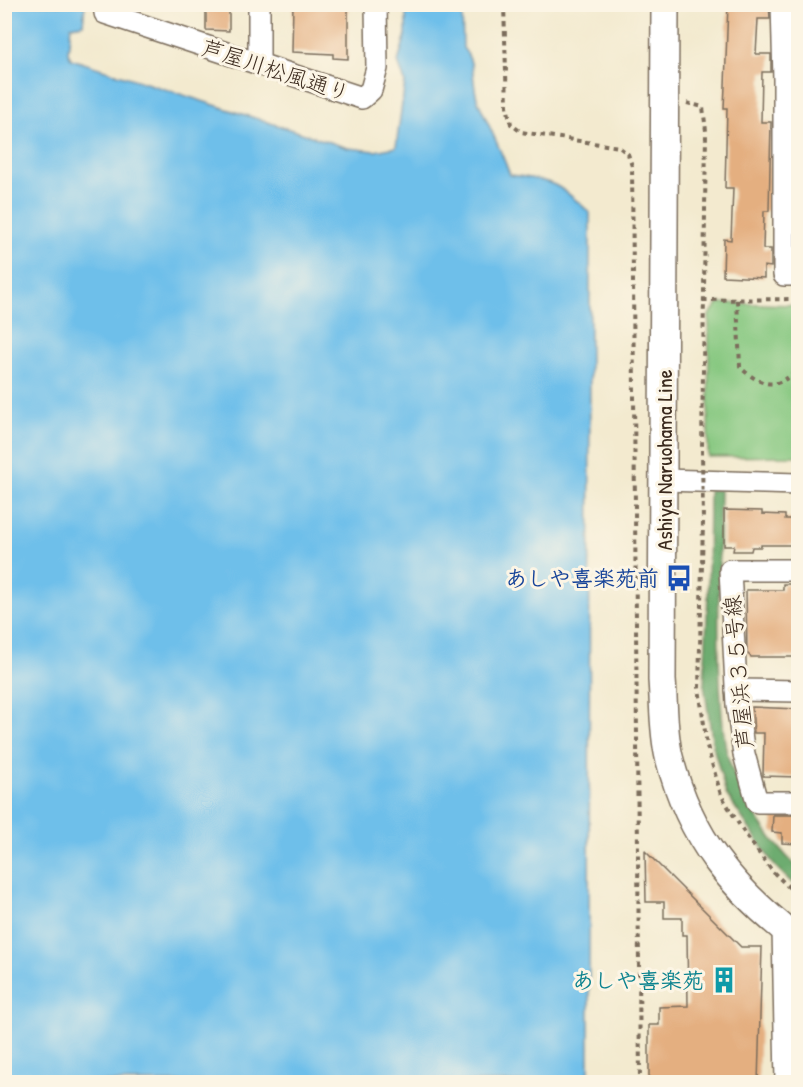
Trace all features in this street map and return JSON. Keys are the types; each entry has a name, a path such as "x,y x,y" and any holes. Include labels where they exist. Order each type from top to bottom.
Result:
{"main road":[{"name":"Ashiya Naruohama Line","path":"665,4 662,680 665,732 669,756 697,831 715,859 748,899 791,934"}],"street":[{"name":"芦屋川松風通り","path":"104,4 105,13 362,98 371,90 377,68 376,4"},
{"path":"259,4 259,64"},
{"path":"782,4 784,275 798,275"},
{"path":"664,480 798,484"},
{"name":"芦屋浜３５号線","path":"798,570 730,570 736,690 744,754 757,802 798,802"},
{"path":"736,690 798,691"},
{"path":"786,1083 791,934"}],"path":[{"path":"504,4 507,106 511,124 521,132 619,147 628,154 632,166 640,1083"},
{"path":"686,103 703,107 706,131 703,522"},
{"path":"703,300 798,299"},
{"path":"737,300 740,367 753,380 765,383 780,382 792,375 798,367"}],"green space":[{"path":"719,303 798,305 798,456 708,457 709,315"},
{"path":"709,490 720,490 719,658 726,749 737,781 754,813 775,843 798,868 798,889 774,865 726,794 713,746 704,684"}],"water":[{"path":"5,4 85,5 83,24 71,26 68,52 71,59 348,148 375,151 396,147 405,82 398,62 406,34 406,5 462,5 463,48 472,67 478,101 510,175 536,179 554,185 590,213 589,1082 5,1082"}],"building":[{"path":"206,4 229,4 229,31 206,30"},
{"path":"293,4 348,4 348,59 333,58 333,54 292,52"},
{"path":"728,4 769,4 770,19 758,19 756,54 771,54 771,72 762,72 761,122 771,122 769,211 764,211 763,249 771,249 771,267 764,266 764,278 723,276 724,239 731,240 733,188 725,188 727,108 724,108"},
{"path":"724,510 762,511 762,514 785,515 785,519 798,519 798,545 761,545 761,547 752,547 751,551 733,551 734,546 724,546"},
{"path":"783,584 798,584 798,657 751,657 747,653 746,590 783,590"},
{"path":"752,707 798,709 798,777 763,776 764,733 754,733"},
{"path":"773,815 798,815 798,844 782,843 782,833 772,832"},
{"name":"あしや喜楽苑","path":"645,851 741,947 762,947 758,1083 649,1083 649,1025 659,1025 659,1007 688,1006 687,935 682,935 682,918 664,918 664,902 646,902"}],"place":[{"name":"あしや喜楽苑前","path":"679,578"},
{"name":"あしや喜楽苑","path":"724,980"}]}
